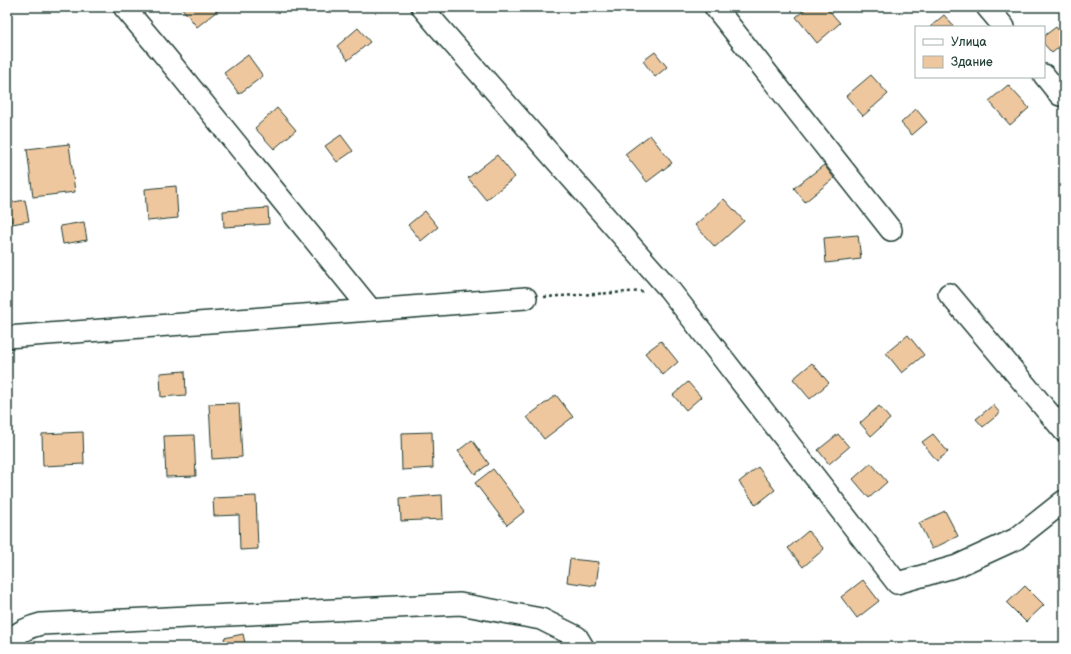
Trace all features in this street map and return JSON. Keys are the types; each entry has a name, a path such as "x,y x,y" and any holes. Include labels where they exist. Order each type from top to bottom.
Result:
{"street":[{"path":"124,7 371,310"},
{"path":"422,7 669,289 897,583 957,566 1016,539 1064,501"},
{"path":"715,7 891,230"},
{"path":"987,7 1003,26"},
{"path":"1045,77 1060,95"},
{"path":"949,294 1064,431"},
{"path":"7,337 526,298"},
{"path":"7,642 22,631 32,626 41,624 460,604 541,619 577,638 583,647"}],"path":[{"path":"526,298 669,289"}],"building":[{"path":"181,7 222,7 197,27"},
{"path":"808,7 826,7 840,23 817,43 796,17"},
{"path":"944,15 953,26 931,26"},
{"path":"1056,27 1064,37 1064,43 1052,53 1045,45 1045,35"},
{"path":"358,28 370,42 348,60 337,46"},
{"path":"655,52 667,67 655,77 643,61"},
{"path":"248,55 263,76 239,94 224,73"},
{"path":"871,75 888,94 863,116 846,96"},
{"path":"1008,85 1029,108 1010,125 989,101"},
{"path":"277,108 296,130 274,149 255,128"},
{"path":"916,109 927,122 912,135 901,123"},
{"path":"341,135 353,151 337,162 325,146"},
{"path":"650,135 672,163 647,182 625,154"},
{"path":"69,144 75,192 33,197 27,149"},
{"path":"497,155 515,177 486,200 468,178"},
{"path":"824,165 834,178 805,202 794,188"},
{"path":"176,186 178,218 147,221 145,189"},
{"path":"724,199 744,221 715,247 695,225"},
{"path":"25,200 29,221 12,224 8,203"},
{"path":"268,208 269,224 224,227 223,211"},
{"path":"425,211 438,227 421,241 408,225"},
{"path":"84,222 87,240 63,244 60,226"},
{"path":"858,235 861,259 826,263 824,238"},
{"path":"908,335 924,355 902,373 886,353"},
{"path":"661,341 678,362 663,375 645,353"},
{"path":"812,363 829,383 810,399 793,379"},
{"path":"185,371 186,395 161,397 160,373"},
{"path":"688,382 701,397 686,410 673,395"},
{"path":"556,395 573,417 544,439 527,417"},
{"path":"239,403 242,457 212,459 209,404"},
{"path":"993,405 1000,413 983,427 976,419"},
{"path":"879,406 890,419 871,436 860,423"},
{"path":"83,432 84,464 43,466 42,434"},
{"path":"432,432 433,468 402,470 401,433"},
{"path":"838,434 849,447 829,464 818,450"},
{"path":"933,434 948,452 937,461 922,442"},
{"path":"194,435 196,476 166,477 164,436"},
{"path":"472,440 489,464 475,474 458,451"},
{"path":"871,463 887,482 869,498 853,479"},
{"path":"758,467 775,490 756,505 739,482"},
{"path":"493,469 525,511 507,525 475,483"},
{"path":"442,495 443,519 401,521 400,498"},
{"path":"256,496 258,549 240,550 239,515 214,516 213,498"},
{"path":"945,511 958,536 932,549 919,523"},
{"path":"808,531 824,549 803,567 788,548"},
{"path":"570,559 599,562 596,586 567,582"},
{"path":"863,580 879,601 857,618 841,597"},
{"path":"1025,586 1044,605 1026,622 1007,603"},
{"path":"243,634 246,647 226,647 224,638"}]}
